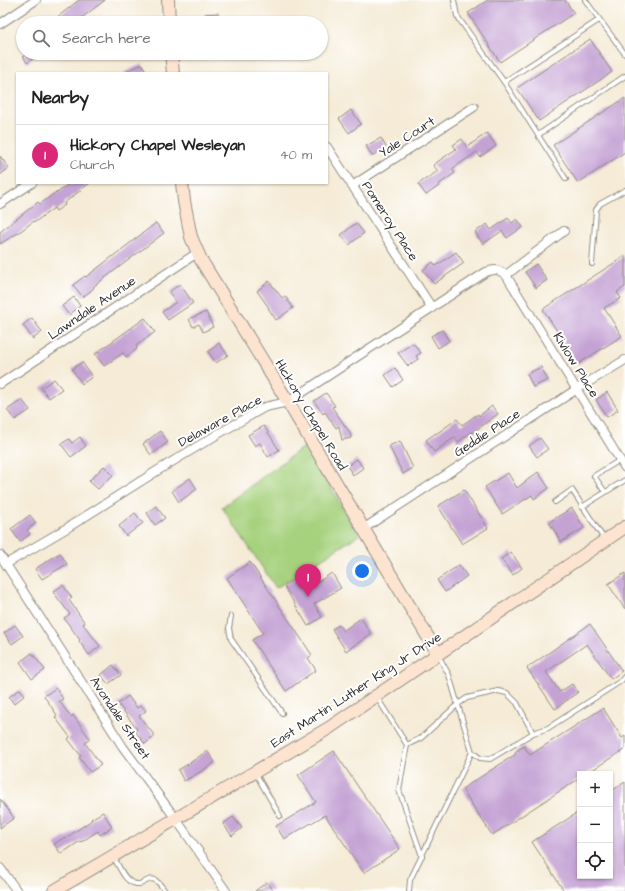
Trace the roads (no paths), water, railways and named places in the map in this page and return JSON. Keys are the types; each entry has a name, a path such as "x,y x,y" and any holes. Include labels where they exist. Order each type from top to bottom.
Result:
{"main road":[{"path":"168,0 169,16"},
{"path":"171,60 172,72"},
{"name":"Hickory Chapel Road","path":"182,184 191,237 201,260 288,402 438,654"},
{"name":"East Martin Luther King Jr Drive","path":"54,891 330,728 625,527"}],"street":[{"path":"0,24 36,0"},
{"name":"Yale Court","path":"352,186 474,107"},
{"name":"Pomeroy Place","path":"328,149 432,308"},
{"path":"0,204 30,184"},
{"path":"506,275 564,231"},
{"name":"Lawndale Avenue","path":"0,384 197,252"},
{"name":"Delaware Place","path":"6,564 67,528 160,469 265,407 288,402 486,272 495,270 501,271 506,275"},
{"name":"Kivlow Place","path":"506,275 625,468"},
{"name":"Geddie Place","path":"363,529 577,389 625,360"},
{"name":"Avondale Street","path":"0,555 123,747 176,819 226,891"},
{"path":"0,868 17,891"}],"lane":[{"path":"454,0 457,16 504,82 566,179"},
{"path":"585,0 625,54"},
{"path":"504,82 599,20"},
{"path":"538,135 625,76"},
{"path":"592,264 596,210 600,204 625,190"},
{"path":"605,492 594,476 620,460"},
{"path":"582,507 625,480"},
{"path":"554,502 572,490 605,541"},
{"path":"232,616 229,628 231,639 282,713"},
{"path":"438,654 449,676 472,752 480,758 490,759 532,733 548,728 625,676"},
{"path":"407,744 421,738 458,704 467,698 498,691 507,693 518,703 532,733"},
{"path":"376,696 407,744 399,790 422,856"},
{"path":"409,891 410,880 472,752"},
{"path":"254,772 280,816"},
{"path":"113,856 123,874 134,884 139,884 153,879 157,880 166,891"}],"place":[{"name":"Hickory Chapel Wesleyan","path":"308,597"}]}
